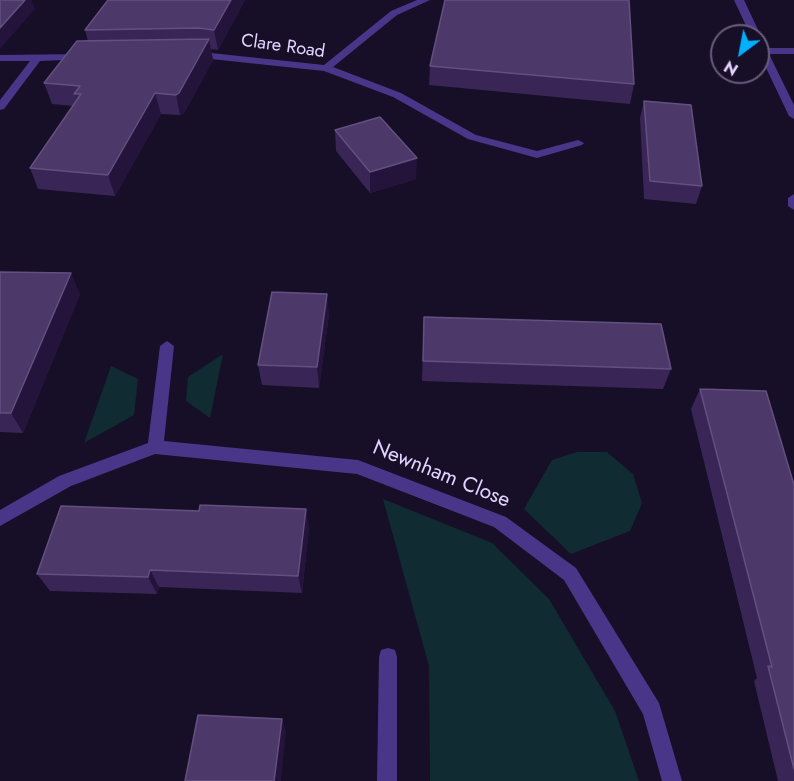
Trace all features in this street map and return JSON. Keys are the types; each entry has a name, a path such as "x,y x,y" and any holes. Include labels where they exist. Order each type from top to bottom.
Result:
{"street":[{"path":"326,68 393,13 425,0"},
{"path":"739,0 750,24"},
{"path":"770,47 794,51"},
{"name":"Clare Road","path":"178,54 202,53 326,68 397,95 472,137 537,155 578,142"},
{"path":"0,58 97,56"},
{"path":"0,107 37,58"},
{"path":"770,67 794,116"},
{"path":"794,198 794,206"},
{"path":"155,447 167,346"},
{"name":"Newnham Close","path":"0,519 65,481 155,447 358,467 500,522 570,574 652,711 672,781"},
{"path":"387,781 388,657"}],"green space":[{"path":"223,354 210,418 186,401 188,377"},
{"path":"111,366 138,379 134,415 84,443"},
{"path":"577,452 607,452 633,474 642,503 630,531 571,554 524,509 552,460"},
{"path":"383,499 492,543 549,599 615,711 639,781 430,781 429,666"}],"building":[{"path":"0,0 25,0 0,28"},
{"path":"108,0 231,0 214,30 198,28 85,30"},
{"path":"445,0 629,0 634,84 430,66"},
{"path":"209,39 179,93 176,95 155,93 108,175 30,168 81,94 74,94 80,86 44,83 77,41"},
{"path":"644,101 691,105 702,186 650,181"},
{"path":"380,117 417,158 370,172 335,130"},
{"path":"0,272 71,273 11,413 0,413"},
{"path":"272,292 327,294 317,367 258,365"},
{"path":"424,317 661,324 671,369 423,361"},
{"path":"700,389 766,391 794,485 794,769 768,666 772,667"},
{"path":"200,505 306,509 298,576 150,570 148,577 37,574 61,506 199,511"},
{"path":"198,715 282,719 274,781 185,781"}]}
